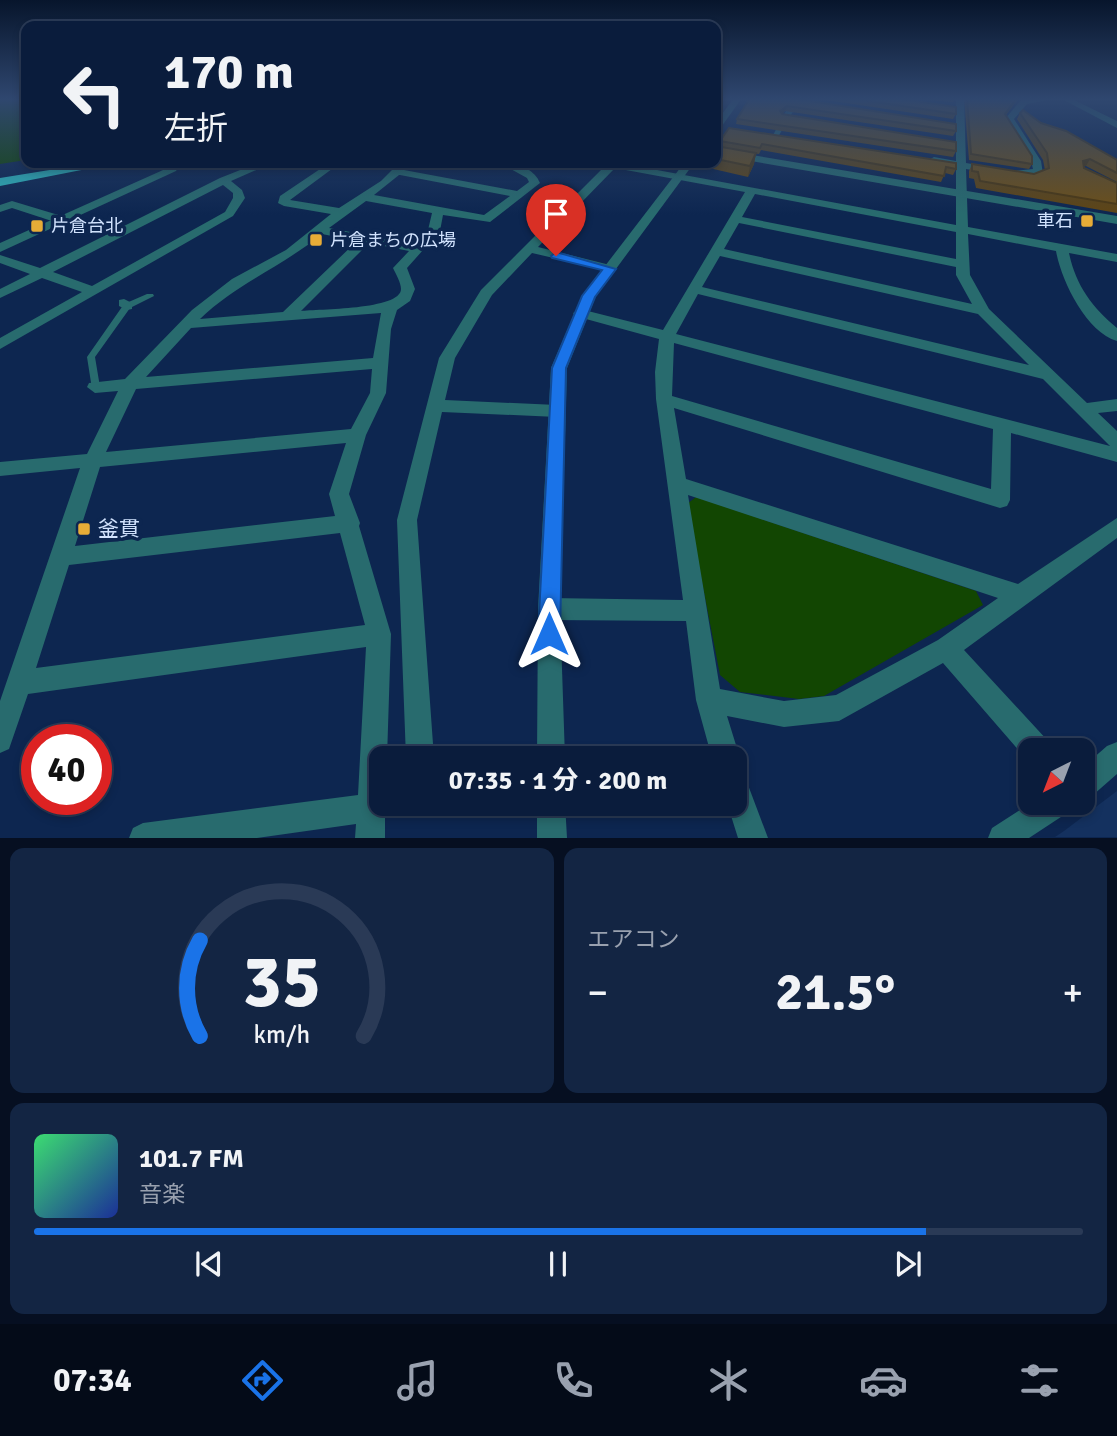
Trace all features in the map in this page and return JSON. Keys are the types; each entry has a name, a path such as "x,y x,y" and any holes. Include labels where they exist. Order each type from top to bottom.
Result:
{"highway":[{"path":"0,176 49,168"},
{"path":"0,182 82,168"}],"street":[{"path":"960,137 961,264 967,284 983,310 1117,442"},
{"path":"920,158 1014,174 1039,172 1036,161 1019,137"},
{"path":"947,141 960,143"},
{"path":"721,153 1117,220"},
{"path":"0,248 173,168"},
{"path":"0,294 224,180 254,168"},
{"path":"328,168 284,198 284,203 341,212"},
{"path":"0,740 92,462 130,384 187,324 237,282 290,253 401,168"},
{"path":"406,168 520,195"},
{"path":"364,197 486,219 535,183 532,176 515,168"},
{"path":"419,746 407,520 447,358 486,293 604,168"},
{"path":"659,168 684,170 751,190 1117,258"},
{"path":"551,746 549,609 559,368 580,313 684,170"},
{"path":"0,344 229,214 239,198 238,192 224,180"},
{"path":"722,746 709,700 664,399 663,372 667,337 751,190"},
{"path":"0,209 12,204 61,220"},
{"path":"187,324 390,308 405,298 408,289 400,268 434,231 438,211"},
{"path":"735,219 961,264"},
{"path":"320,230 420,249"},
{"path":"287,316 366,239"},
{"path":"1062,248 1069,284 1086,310 1117,336"},
{"path":"530,249 610,269"},
{"path":"717,251 983,310"},
{"path":"0,259 94,291"},
{"path":"693,289 1047,375"},
{"path":"377,746 379,634 350,523 339,494 357,435 378,393 380,363 390,308"},
{"path":"580,313 1117,455"},
{"path":"95,387 380,363"},
{"path":"664,399 1000,500 1002,425"},
{"path":"1085,409 1117,405"},
{"path":"435,407 557,411"},
{"path":"0,470 357,435"},
{"path":"677,484 1019,595"},
{"path":"61,557 350,523"},
{"path":"709,700 784,714 839,708 946,648 1117,527"},
{"path":"549,609 697,611"},
{"path":"20,682 379,634"},
{"path":"946,648 1026,738"},
{"path":"1096,774 1117,756"},
{"path":"143,838 369,804"},
{"path":"369,838 373,816"},
{"path":"551,816 552,838"},
{"path":"745,816 753,838"},
{"path":"1002,838 1037,816"}],"lane":[{"path":"95,387 91,357 125,304 150,296"}],"shaded area":[{"path":"1117,791 1117,837 1055,837 1084,816 1096,816 1096,807"}],"green space":[{"path":"0,137 21,137 21,161 0,164"},
{"path":"696,497 976,591 983,605 824,696 799,699 740,692 720,675 687,504"}],"building":[{"path":"723,137 788,137 956,163 956,169 946,167 944,176 762,144 760,148 721,140"},
{"path":"861,137 926,137 956,142 956,151"},
{"path":"970,137 1020,137 1032,156 1032,164 971,154"},
{"path":"1036,137 1077,137 1117,160 1117,173 1090,159 1083,161 1084,168 1117,183 1117,204 980,181 978,172 972,171 972,164 1034,174 1049,168 1047,153"},
{"path":"721,147 756,153 750,166 721,160"}],"place":[{"name":"車石","path":"1087,221"},
{"name":"片倉台北","path":"37,226"},
{"name":"片倉まちの広場","path":"316,240"},
{"name":"釜貫","path":"84,529"}],"route":[{"path":"549,634 559,368 580,313 589,296 610,269 556,256"}]}
